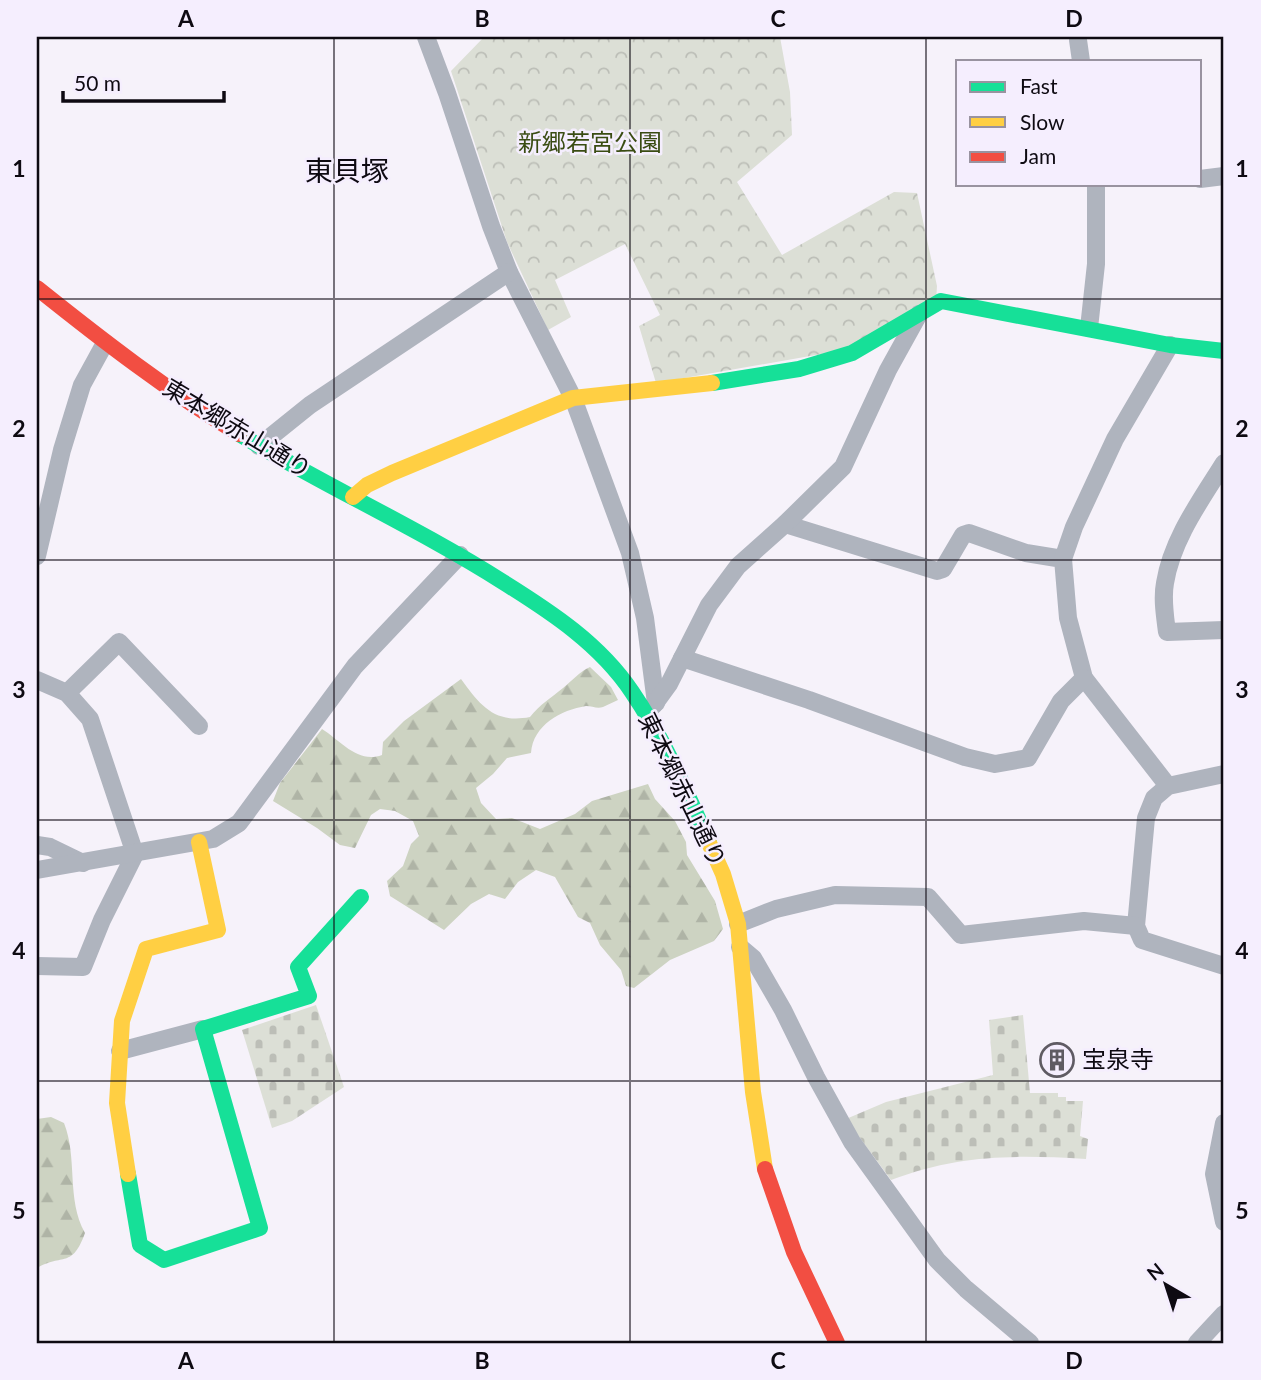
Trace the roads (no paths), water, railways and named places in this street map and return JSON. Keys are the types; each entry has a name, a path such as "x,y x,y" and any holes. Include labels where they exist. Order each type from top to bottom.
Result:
{"street":[{"path":"426,37 509,272 573,398 630,553 645,618 651,708"},
{"path":"1078,40 1082,60"},
{"path":"1202,179 1224,176"},
{"path":"1089,328 1096,264 1096,186"},
{"path":"259,446 310,405 509,272"},
{"name":"東本郷赤山通り","path":"37,288 105,343 201,411 259,446 460,555 552,613 612,666 651,708 723,874 738,924 762,1160 794,1252 837,1343"},
{"path":"353,497 367,485 392,473 573,398 704,384 799,369 852,353 941,301 1170,345 1224,351"},
{"path":"651,708 682,658 709,605 738,566 843,467 888,370 920,313"},
{"path":"37,556 82,385 105,343"},
{"path":"1168,786 1084,678 1068,618 1063,559 1074,527 1115,439 1170,345"},
{"path":"1224,463 1178,537 1165,583 1164,606 1167,632 1224,630"},
{"path":"785,524 937,571 943,569 963,535 970,533 1026,553 1063,559"},
{"path":"37,870 213,839 239,822 355,666 460,555"},
{"path":"67,693 119,642 199,726"},
{"path":"682,658 808,699 965,757 995,764 1028,758 1060,701 1084,678"},
{"path":"37,680 67,693 90,719 135,854 102,920 83,967 37,966"},
{"path":"1219,961 1142,940 1136,926 1146,818 1154,798 1168,786 1224,774"},
{"path":"198,842 219,930 146,949 122,1021 117,1103 139,1245 164,1260 260,1228 203,1029"},
{"path":"37,845 50,846 83,863"},
{"path":"738,924 776,909 835,895 929,897 961,935 1084,921 1136,926"},
{"path":"120,1051 309,996 298,967 361,897"},
{"path":"740,947 753,958 771,989 852,1142 937,1260 966,1289 1030,1343"},
{"path":"1224,1123 1214,1174 1224,1222"},
{"path":"1197,1343 1224,1314"}],"place":[{"name":"宝泉寺","path":"1057,1060"}],"district":[{"name":"東貝塚","path":"347,171"}],"park label":[{"name":"新郷若宮公園","path":"590,143"}]}
